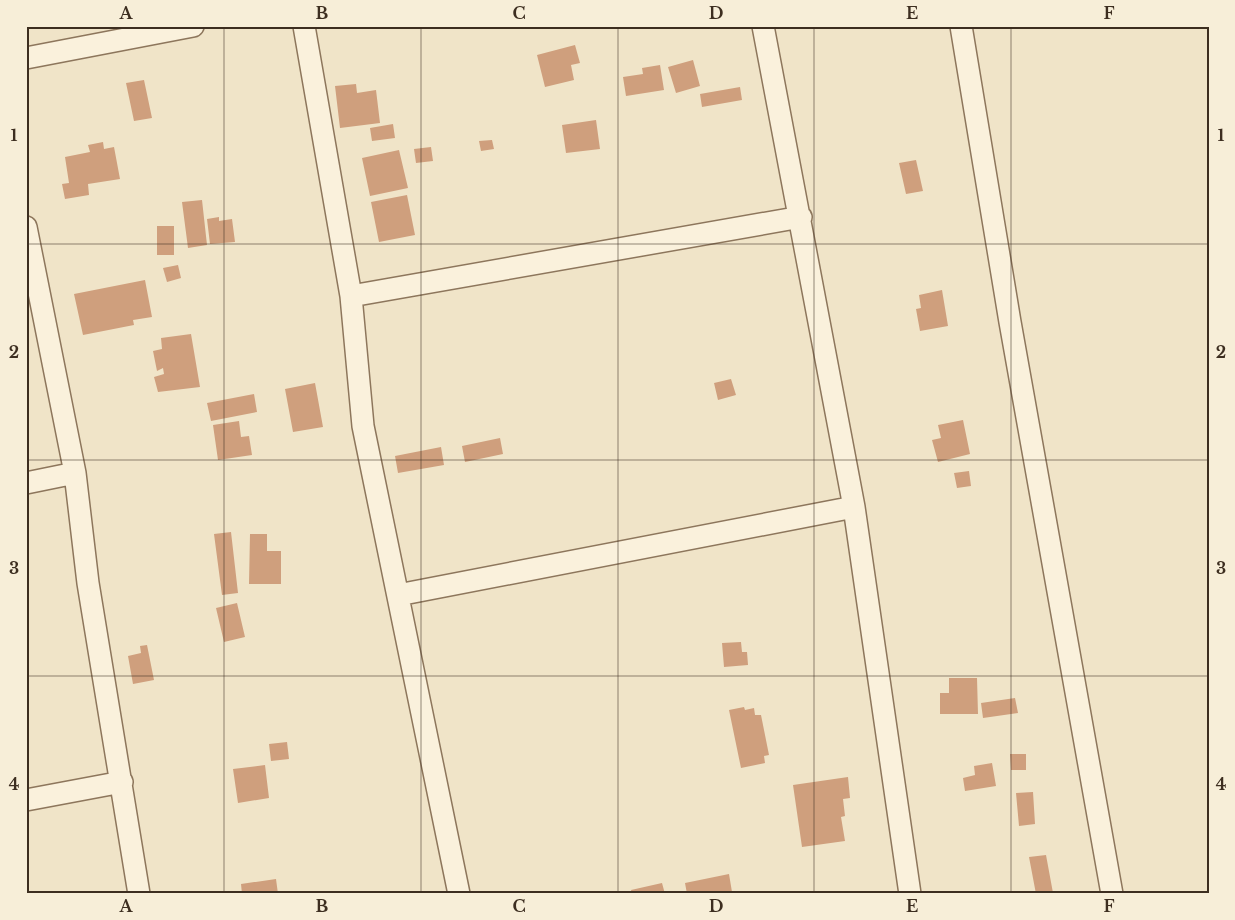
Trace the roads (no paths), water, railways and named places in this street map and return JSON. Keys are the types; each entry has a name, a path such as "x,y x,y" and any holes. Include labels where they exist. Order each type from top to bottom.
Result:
{"street":[{"path":"26,58 193,26"},
{"path":"304,26 351,296 362,426 459,894"},
{"path":"763,26 801,217 854,507 910,894"},
{"path":"961,26 1010,322 1112,894"},
{"path":"351,296 801,217"},
{"path":"26,227 55,383 75,473 88,583 139,894"},
{"path":"26,483 75,473"},
{"path":"398,595 854,507"},
{"path":"26,800 122,782"}]}
